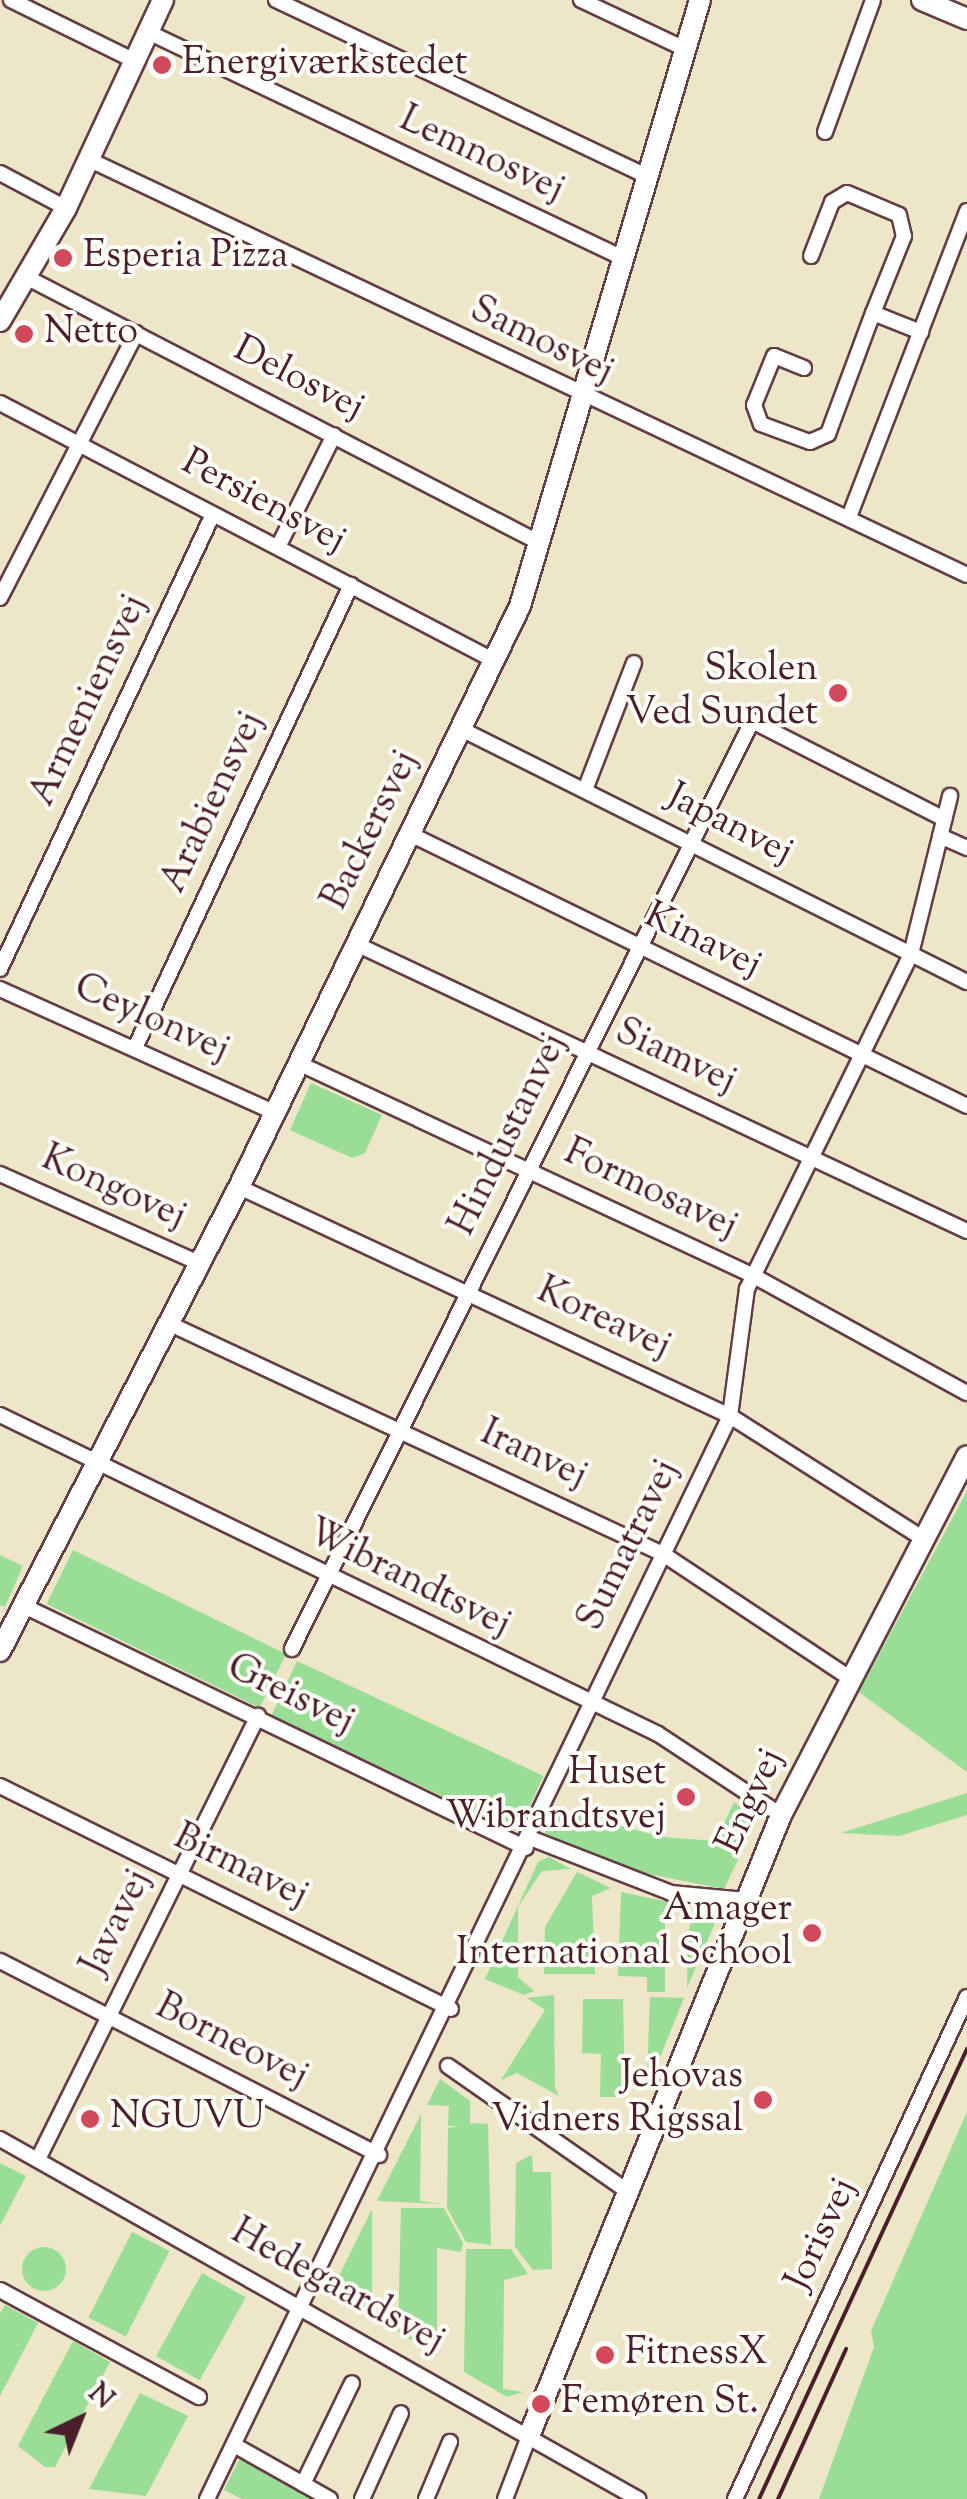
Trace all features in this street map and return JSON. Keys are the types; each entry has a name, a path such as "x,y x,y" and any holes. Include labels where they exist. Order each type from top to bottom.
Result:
{"street":[{"path":"12,0 135,61"},
{"path":"0,321 66,208 163,0"},
{"path":"276,0 648,177"},
{"path":"581,0 685,49"},
{"name":"Backersvej","path":"0,1651 13,1614 97,1463 239,1187 495,660 540,542 700,0"},
{"path":"825,132 874,0"},
{"path":"922,0 967,19"},
{"name":"Lemnosvej","path":"148,32 624,258"},
{"name":"Samosvej","path":"90,160 583,400 849,517 967,576"},
{"path":"0,174 66,208"},
{"path":"804,368 774,356 754,405 761,424 810,442 828,434 904,236 899,214 847,193 832,202 811,256"},
{"path":"849,517 967,211"},
{"name":"Delosvej","path":"26,277 540,542"},
{"path":"873,313 920,332"},
{"path":"0,598 136,333"},
{"name":"Persiensvej","path":"0,403 495,660"},
{"path":"278,547 334,435"},
{"name":"Armeniensvej","path":"0,969 213,514"},
{"name":"Arabiensvej","path":"135,1048 351,585"},
{"path":"585,790 634,663"},
{"name":"Hindustanvej","path":"328,1578 752,721 944,819"},
{"name":"Japanvej","path":"461,730 967,982"},
{"name":"Sumatravej","path":"208,2499 451,2009 591,1704 730,1416 752,1275 910,954 950,796"},
{"name":"Kinavej","path":"410,834 967,1106"},
{"path":"940,836 967,848"},
{"name":"Siamvej","path":"356,944 967,1231"},
{"name":"Ceylonvej","path":"0,989 274,1112"},
{"name":"Formosavej","path":"298,1062 752,1275 967,1393"},
{"name":"Kongovej","path":"0,1174 199,1263"},
{"name":"Koreavej","path":"239,1187 730,1416 924,1539"},
{"name":"Iranvej","path":"170,1324 663,1554 851,1679"},
{"name":"Wibrandtsvej","path":"0,1415 328,1578 658,1734 781,1815"},
{"name":"Engvej","path":"505,2499 781,1815 967,1456"},
{"path":"292,1649 328,1578"},
{"name":"Greisvej","path":"13,1614 258,1716 528,1843 671,1893 746,1900"},
{"name":"Javavej","path":"38,2159 258,1716"},
{"name":"Birmavej","path":"0,1786 451,2009"},
{"name":"Borneovej","path":"0,1960 379,2156"},
{"name":"Jorisvej","path":"735,2499 967,1998"},
{"path":"448,2066 627,2191"},
{"name":"Hedegaardsvej","path":"0,2139 304,2305 638,2499"},
{"path":"0,2290 199,2398"},
{"path":"302,2484 352,2383"},
{"path":"362,2499 401,2413"},
{"path":"426,2499 450,2442"},
{"path":"234,2445 330,2499"}],"green space":[{"path":"311,1083 382,1115 365,1153 352,1158 290,1130"},
{"path":"967,1491 967,1772 859,1692"},
{"path":"73,1550 286,1654 260,1708 47,1604"},
{"path":"0,1555 23,1566 5,1607 0,1605"},
{"path":"297,1661 544,1776 518,1831 271,1716"},
{"path":"967,1793 967,1815 899,1836 841,1833"},
{"path":"734,1802 758,1817 724,1889 619,1868 545,1833 555,1808 662,1837 716,1841"},
{"path":"549,1857 571,1869 542,1871 518,1907 518,1977 534,1991 524,1995 485,1979 538,1862"},
{"path":"577,1872 611,1888 592,1896 595,1974 544,1974 545,1927"},
{"path":"621,1892 683,1905 665,1909 665,1992 647,1992 647,1977 618,1976"},
{"path":"695,1905 715,1923 687,1988 688,1933"},
{"path":"554,1995 555,2087 559,2096 517,2073 501,2080 545,2010 527,1998"},
{"path":"650,1997 684,1998 651,2080 647,2078"},
{"path":"583,1999 623,1999 625,2097 600,2097 601,2054 582,2053"},
{"path":"440,2079 470,2101 470,2126 448,2126 449,2106 427,2105"},
{"path":"967,2112 967,2499 819,2499 874,2347 871,2331"},
{"path":"421,2114 420,2201 443,2204 377,2201"},
{"path":"488,2124 491,2245 466,2242 447,2208 448,2128"},
{"path":"532,2155 533,2172 551,2172 552,2269 533,2270 515,2247 516,2163"},
{"path":"0,2163 26,2176 0,2226"},
{"path":"401,2208 444,2208 463,2243 461,2252 437,2248 437,2356 398,2332"},
{"path":"372,2209 372,2319 333,2288"},
{"path":"132,2232 169,2251 126,2337 88,2318"},
{"path":"44,2247 59,2254 66,2269 59,2284 44,2291 29,2284 22,2269 29,2254"},
{"path":"466,2249 511,2249 528,2274 504,2280 503,2389 523,2392 507,2397 464,2372"},
{"path":"202,2273 246,2297 200,2380 156,2356"},
{"path":"5,2305 38,2323 0,2396 0,2314"},
{"path":"73,2341 110,2362 55,2467 45,2467 18,2446"},
{"path":"140,2393 188,2416 146,2496 89,2489"},
{"path":"240,2458 316,2499 242,2499 224,2490"}],"railway":[{"path":"759,2499 967,2049"},
{"path":"778,2499 846,2349"}],"place":[{"name":"Energiværkstedet","path":"162,65"},
{"name":"Esperia Pizza","path":"63,258"},
{"name":"Netto","path":"24,334"},
{"name":"Skolen Ved Sundet","path":"838,693"},
{"name":"Huset Wibrandtsvej","path":"686,1797"},
{"name":"Amager International School","path":"812,1933"},
{"name":"Jehovas Vidners Rigssal","path":"763,2100"},
{"name":"NGUVU","path":"90,2119"},
{"name":"FitnessX","path":"605,2355"},
{"name":"Femøren St.","path":"541,2404"}]}
